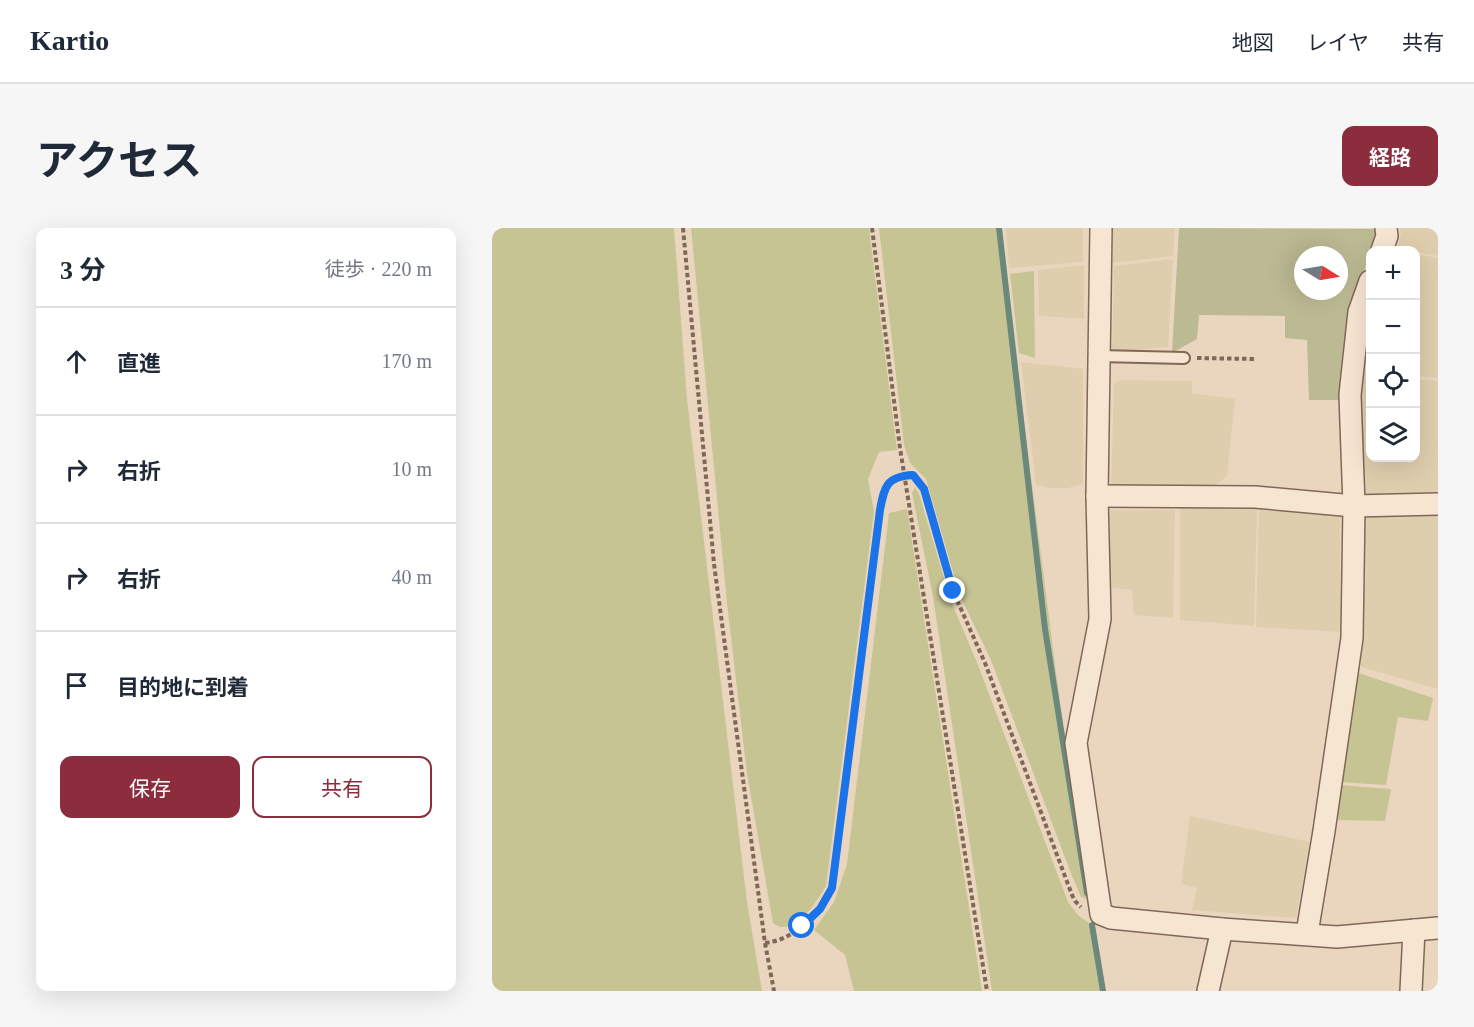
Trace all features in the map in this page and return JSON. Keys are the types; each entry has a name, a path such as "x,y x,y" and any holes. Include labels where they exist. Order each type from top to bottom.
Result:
{"street":[{"path":"1101,228 1098,496 1100,619 1076,744 1099,910 1104,916 1111,918 1337,937 1438,928"},
{"path":"1383,246 1387,236 1386,228"},
{"path":"1306,933 1324,831 1352,638 1354,506 1350,395 1359,312 1366,294"},
{"path":"1098,496 1256,497 1354,506 1438,504"},
{"path":"1208,991 1222,929"},
{"path":"1411,991 1414,930"}],"lane":[{"path":"1099,356 1184,358"}],"path":[{"path":"683,228 714,564 765,943 774,991"},
{"path":"872,228 904,475 987,991"},
{"path":"1184,358 1255,358"},
{"path":"765,943 781,941 802,926 820,909 832,888 883,492 887,484 904,475 913,475 924,489 953,591 985,663 1072,895 1079,906 1088,910 1099,910"}],"shaded area":[{"path":"492,228 674,228 687,399 747,902 762,991 492,991"},
{"path":"691,228 869,228 897,450 879,452 868,479 874,511 826,886 808,912 789,926 779,927 773,923 747,774 727,603"},
{"path":"879,228 1001,228 1073,805 1088,899 1081,897 1070,871 991,660 960,596 926,479 910,463 904,445"},
{"path":"1006,228 1083,228 1083,262 1009,268"},
{"path":"1113,228 1175,228 1173,256 1112,263"},
{"path":"1179,228 1377,229 1372,246 1366,246 1366,264 1350,316 1339,400 1309,400 1307,340 1285,338 1285,316 1199,315 1197,339 1172,353"},
{"path":"1400,228 1438,228 1438,256 1420,253 1420,246 1398,246"},
{"path":"1420,255 1438,258 1438,378 1420,376"},
{"path":"1173,259 1168,347 1112,352 1114,266"},
{"path":"1084,265 1084,319 1039,316 1038,270"},
{"path":"1034,271 1035,358 1019,353 1010,274"},
{"path":"1021,362 1083,369 1083,484 1068,488 1049,488 1036,484"},
{"path":"1362,373 1366,374 1366,462 1420,462 1420,379 1438,381 1438,499 1362,498 1360,397"},
{"path":"1122,380 1192,381 1192,393 1235,399 1227,476 1212,488 1111,487 1114,383"},
{"path":"915,487 951,601 978,665 1068,902 1078,915 1092,925 1103,991 992,991 933,597 912,493"},
{"path":"1180,505 1257,506 1254,626 1180,620"},
{"path":"1259,507 1340,512 1340,632 1256,627"},
{"path":"907,509 982,991 854,991 845,955 814,930 834,902 847,864 889,513"},
{"path":"1110,510 1175,510 1173,618 1134,615 1132,590 1109,587"},
{"path":"1438,513 1438,689 1361,667 1364,520 1366,515"},
{"path":"1359,673 1433,698 1428,721 1398,717 1386,785 1338,782"},
{"path":"1339,785 1391,789 1385,821 1333,818"},
{"path":"1190,816 1310,842 1296,918 1192,910 1197,888 1181,884"}],"waterway":[{"path":"999,228 1045,629 1087,893"},
{"path":"1092,925 1103,991"}],"route":[{"path":"802,926 820,909 832,888 880,510 883,492 887,484 896,478 913,475 924,489 953,591"}]}
